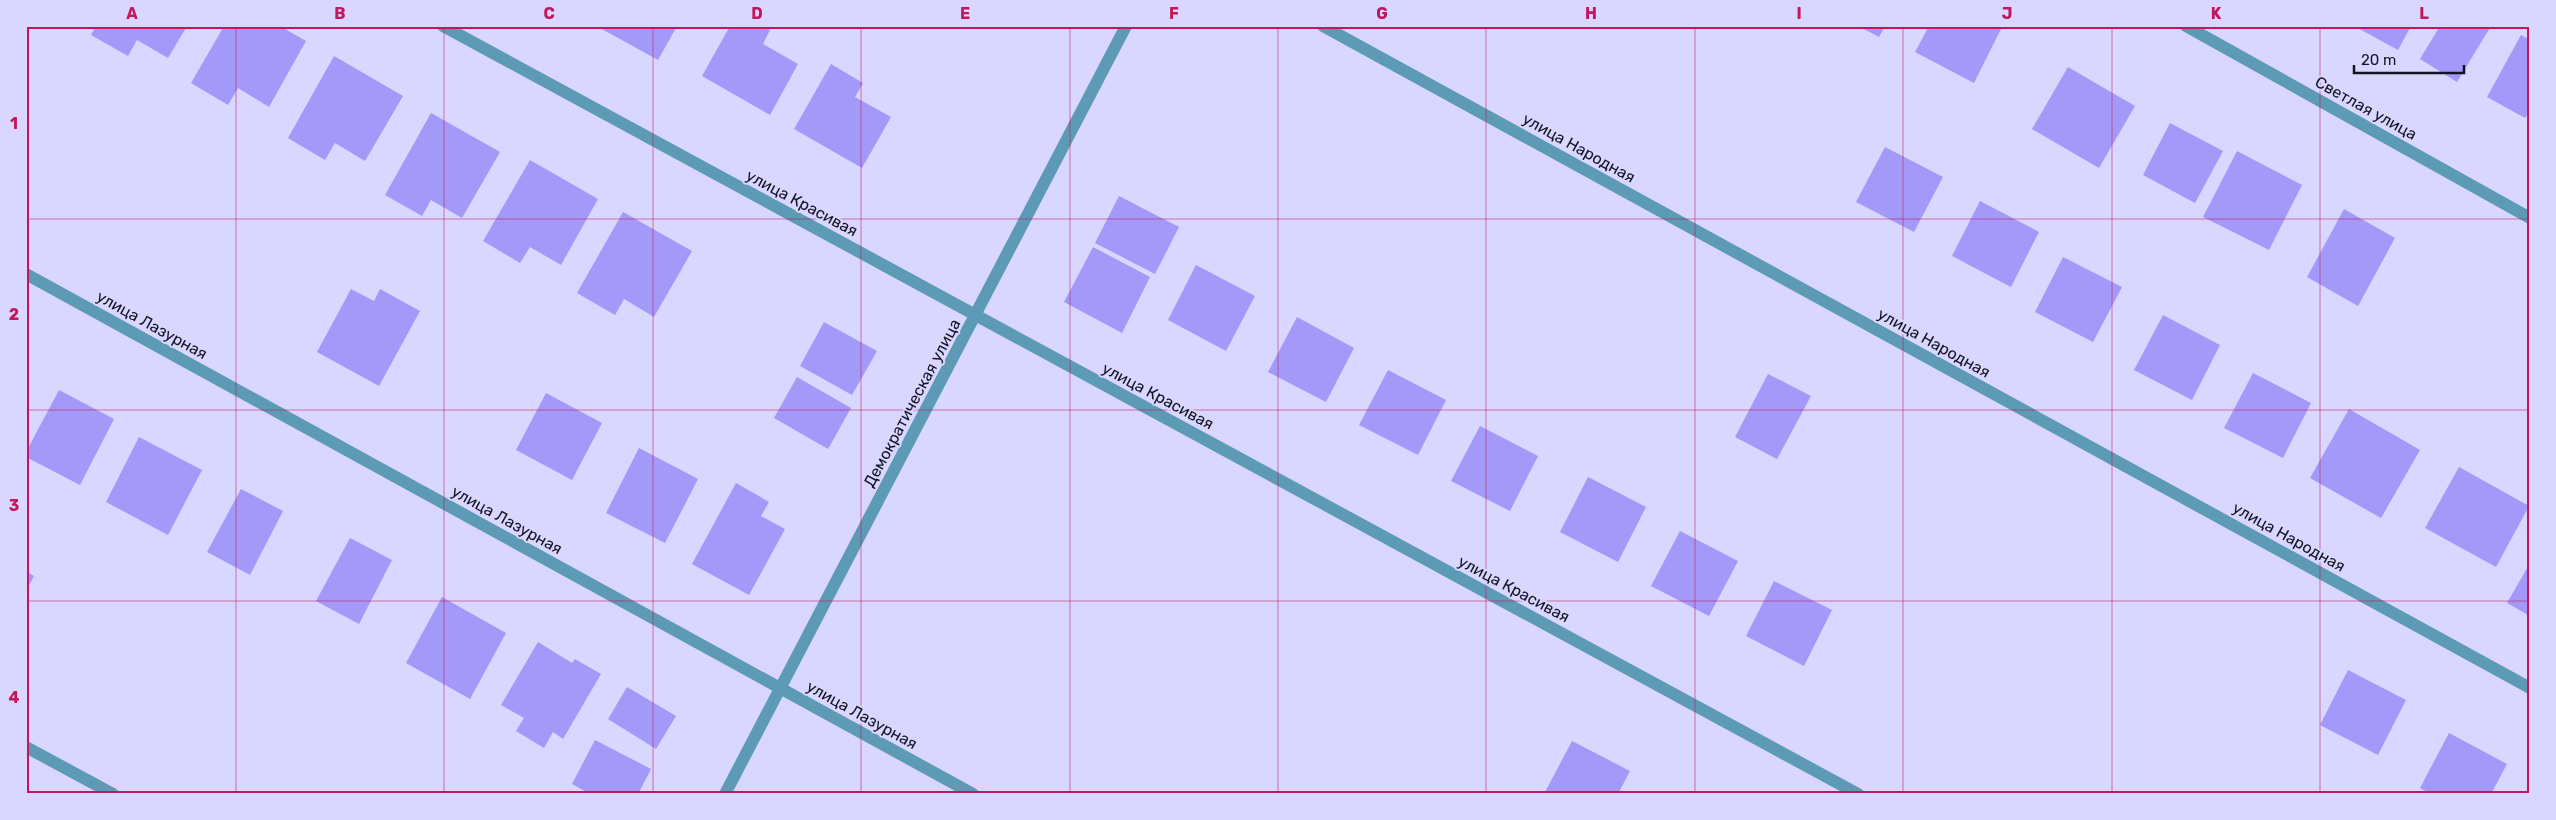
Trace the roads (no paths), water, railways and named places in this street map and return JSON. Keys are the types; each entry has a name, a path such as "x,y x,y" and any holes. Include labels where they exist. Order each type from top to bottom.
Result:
{"street":[{"name":"улица Красивая","path":"443,26 1858,794"},
{"name":"Демократическая улица","path":"725,794 1126,26"},
{"name":"улица Народная","path":"1322,26 2530,688"},
{"name":"Светлая улица","path":"2186,26 2530,218"},
{"name":"улица Лазурная","path":"26,274 973,794"},
{"path":"26,747 113,794"}]}
